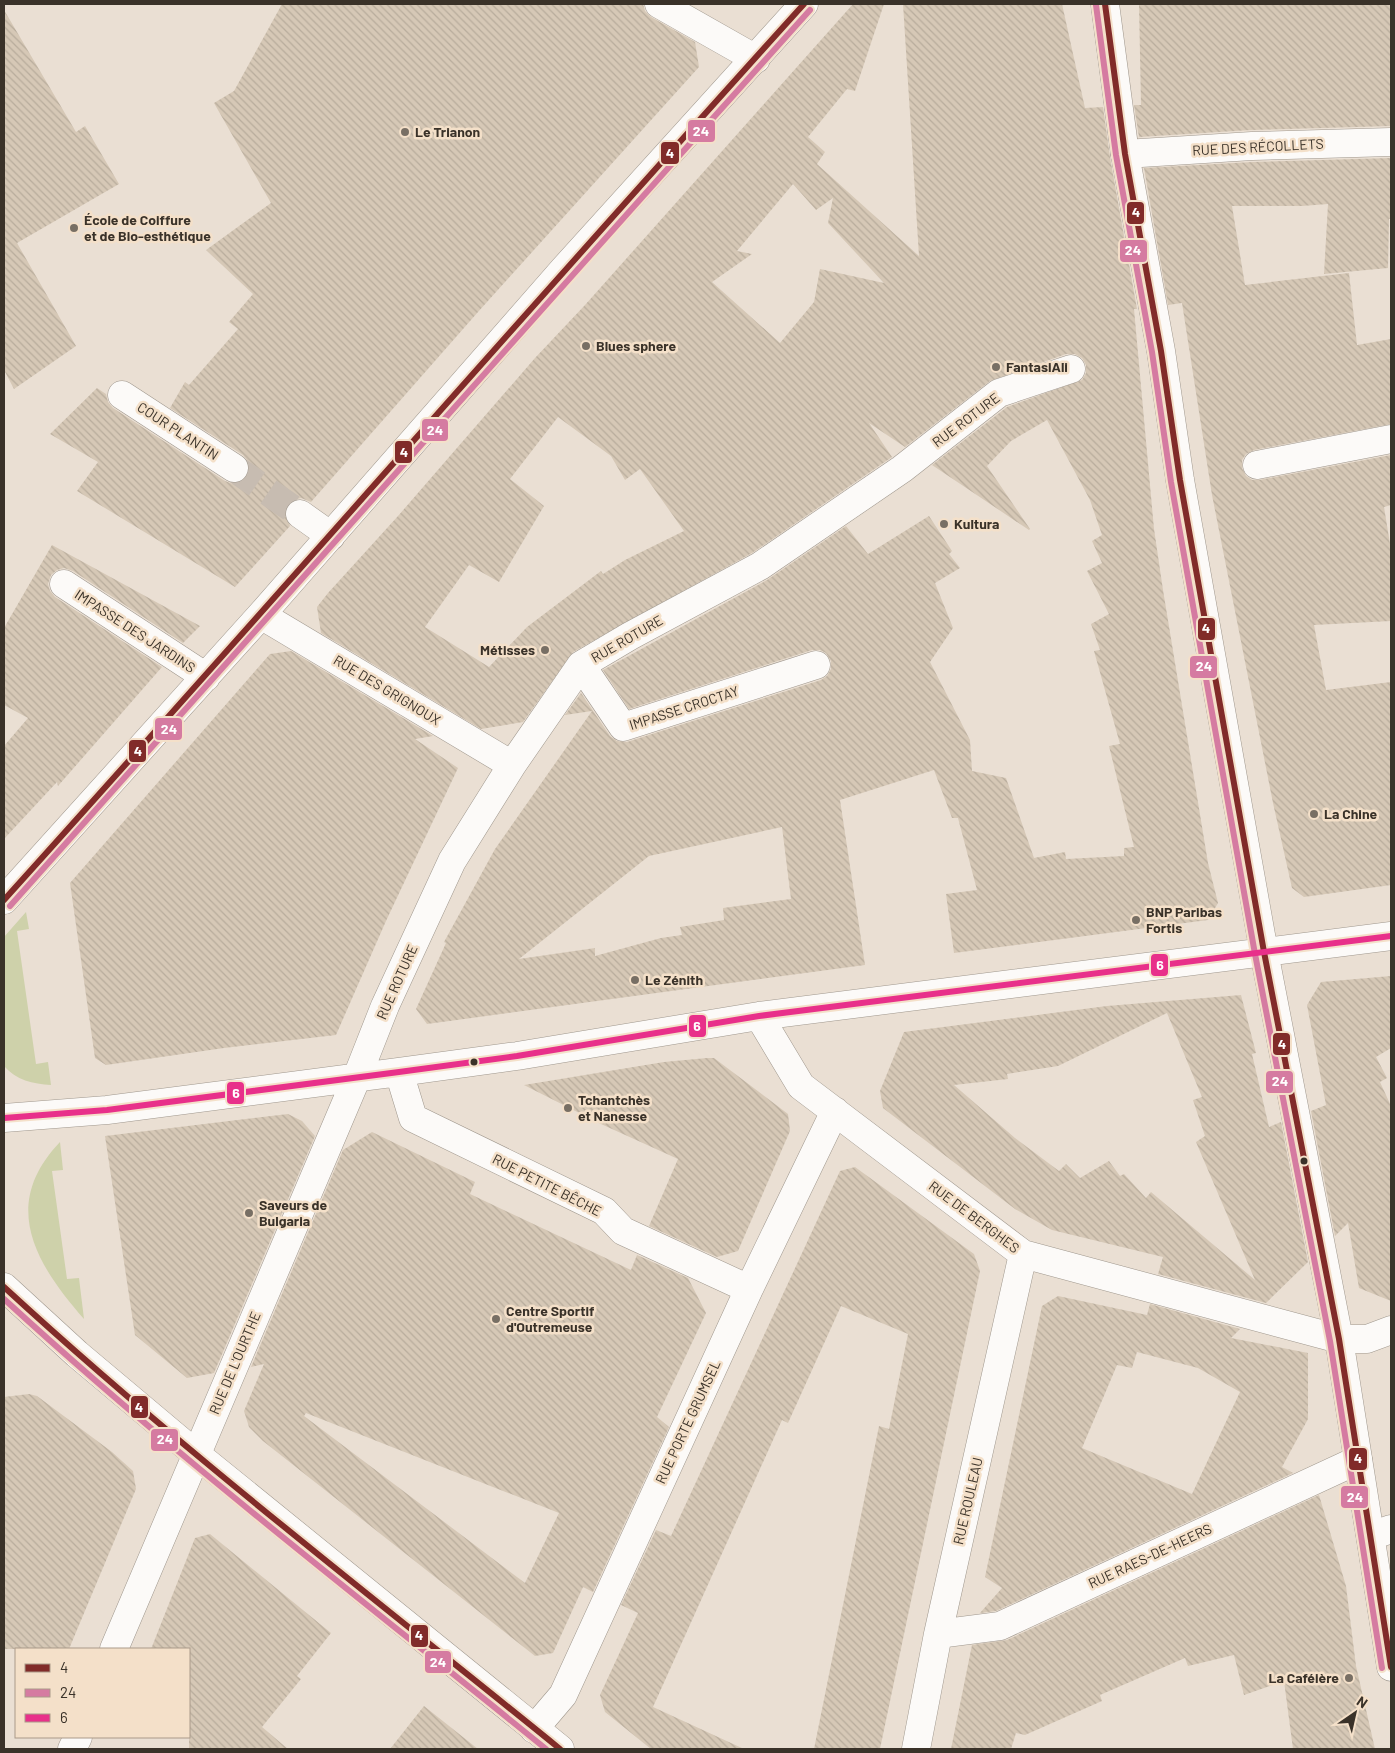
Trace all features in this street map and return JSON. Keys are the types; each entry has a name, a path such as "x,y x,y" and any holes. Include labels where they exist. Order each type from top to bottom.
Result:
{"street":[{"path":"659,4 756,59"},
{"path":"4,900 206,677 564,269 804,4"},
{"path":"1105,4 1125,154 1161,351 1180,480 1215,683 1264,952 1339,1339 1358,1460 1381,1533 1391,1667"},
{"name":"RUE DES RÉCOLLETS","path":"1125,154 1252,146 1391,142"},
{"name":"RUE ROTURE","path":"358,1077 385,1006 452,861 512,765 581,665 630,636 760,566 902,469 999,393 1071,368"},
{"name":"COUR PLANTIN","path":"122,395 234,468"},
{"path":"1257,465 1391,439"},
{"path":"300,514 331,536"},
{"name":"IMPASSE DES JARDINS","path":"64,584 206,677"},
{"name":"RUE DES GRIGNOUX","path":"261,615 512,765"},
{"name":"IMPASSE CROCTAY","path":"581,665 623,727 816,665"},
{"path":"4,1118 70,1114 399,1072 517,1056 759,1016 1391,936"},
{"name":"RUE DE BERGHES","path":"759,1016 801,1086 1023,1254 1339,1339 1368,1339 1391,1330"},
{"name":"RUE PETITE BÊCHE","path":"399,1072 413,1118 604,1211 624,1231 749,1289"},
{"name":"RUE DE L'OURTHE","path":"114,1648 358,1077"},
{"name":"RUE PORTE GRUMSEL","path":"534,1729 563,1695 749,1289 835,1111"},
{"name":"RUE ROULEAU","path":"916,1749 938,1634 1023,1254"},
{"path":"4,1287 77,1354 196,1454 560,1749"},
{"name":"RUE RAES-DE-HEERS","path":"938,1634 1000,1626 1358,1460"}],"green space":[{"path":"26,912 29,929 17,931 36,1064 48,1062 51,1085 38,1084 19,1078 4,1066 4,937"},
{"path":"60,1142 63,1170 52,1171 67,1279 79,1278 84,1319 51,1277 39,1255 31,1233 28,1211 32,1188 42,1165"}],"building":[{"path":"282,4 643,4 645,11 651,17 695,42 699,67 478,312 311,502 301,498 294,500 288,505 284,513 290,526 235,587 77,491 98,462 50,434 97,388 106,394 108,402 113,408 225,481 233,484 241,482 247,476 250,469 248,461 243,455 170,408 185,382 189,385 238,329 229,322 253,294 206,250 271,203 214,103 234,91"},
{"path":"853,4 884,4 855,91 847,89 808,137 825,152 817,164 919,256 903,4 1062,4 1085,108 1103,107 1137,309 1134,309 1154,529 1208,863 1218,903 1208,920 954,953 946,894 977,890 958,818 952,818 934,770 840,800 865,965 427,1024 416,1009 446,943 444,942 495,849 592,711 565,715 581,693 610,736 617,741 627,742 821,680 827,676 831,669 831,661 826,653 820,650 812,650 629,709 603,670 767,580 846,526 868,554 929,516 952,551 949,554 960,568 935,583 953,628 930,662 970,740 972,771 1006,778 1034,858 1065,852 1066,859 1124,856 1124,848 1134,847 1109,746 1120,744 1094,651 1100,650 1091,624 1109,614 1087,571 1102,563 1092,541 1102,535 1090,500 1047,420 1011,441 987,466 1029,530 932,465 1007,407 1082,380 1086,373 1086,365 1082,358 1075,354 1066,354 990,381 905,447 869,423 892,457 752,553 573,652 523,722 481,729 321,633 317,607 328,593 398,516 535,358 585,305","holes":["793,184 816,210 833,198 828,223 884,283 820,269 814,302 780,343 712,282 752,254 737,251","558,417 611,456 625,480 640,469 684,531 625,560 603,574 601,571 527,627 489,667 425,627 469,565 499,582 544,506 510,479","782,827 791,899 723,908 724,920 680,927 682,935 661,938 595,956 595,948 519,959 649,856"]},
{"path":"1139,4 1391,4 1391,126 1251,130 1139,137 1134,105 1141,105"},
{"path":"4,10 76,132 85,126 119,184 17,243 76,346 14,389 4,370"},
{"path":"1391,158 1391,219 1389,219 1388,268 1324,274 1328,204 1232,206 1245,285 1349,273 1357,345 1391,339 1391,424 1254,450 1246,454 1242,460 1242,468 1246,476 1252,480 1259,480 1391,455 1391,505 1384,507 1391,550 1391,621 1314,625 1326,690 1391,682 1391,885 1304,897 1292,888 1273,803 1212,495 1182,303 1168,305 1144,168 1253,162"},
{"path":"52,545 200,626 183,643 73,571 64,568 57,570 51,575 48,584 50,591 55,597 162,667 58,786 57,782 4,839 4,746 28,718 4,705 4,628"},
{"path":"291,651 433,736 415,739 458,768 386,921 336,1035 224,1048 106,1065 95,1058 70,883 270,654"},
{"path":"1391,976 1391,1048 1376,1057 1387,1078 1380,1082 1391,1106 1391,1301 1359,1288 1348,1223 1335,1236 1311,1111 1326,1105 1307,1005 1321,982"},
{"path":"1241,995 1256,1053 1252,1054 1269,1127 1281,1122 1308,1262 1266,1303 1158,1274 1163,1257 1052,1230 1015,1209 883,1108 880,1091 904,1032 1107,1006","holes":["1167,1013 1202,1097 1193,1100 1205,1136 1196,1142 1255,1280 1151,1192 1146,1198 1124,1174 1120,1176 1109,1161 1080,1178 1066,1164 1059,1171 1015,1138 954,1085 1008,1079 1007,1074 1058,1066"]},
{"path":"714,1058 788,1114 790,1131 738,1251 717,1257 649,1226 678,1159 601,1124 524,1085 664,1062"},
{"path":"288,1114 302,1121 315,1136 214,1373 187,1378 135,1335 105,1136"},
{"name":"Centre Sportif d'Outremeuse","path":"372,1132 475,1182 470,1194 631,1270 637,1255 688,1278 706,1313 657,1417 669,1427 593,1592 583,1587 553,1653 535,1656 263,1441 249,1427 244,1411 264,1364 251,1367 343,1150","holes":["306,1413 559,1513 525,1583 304,1416"]},
{"path":"855,1167 974,1254 980,1271 880,1749 814,1749 879,1426 889,1429 908,1334 841,1306 788,1423 782,1420 653,1707 744,1749 651,1749 605,1712 600,1695 638,1613 621,1605 656,1530 671,1536 840,1171"},
{"path":"1058,1296 1147,1315 1150,1304 1240,1329 1231,1338 1308,1353 1308,1419 1282,1467 1293,1473 996,1611 980,1613 1002,1588 985,1577 1042,1306","holes":["1137,1352 1198,1368 1240,1392 1192,1494 1082,1448 1117,1365 1132,1368"]},
{"path":"29,1394 37,1396 112,1452 133,1471 136,1489 69,1648 4,1649 4,1397"},
{"path":"1319,1495 1346,1586 1356,1666 1375,1749 1293,1749 1284,1681 1244,1695 1234,1655 1188,1666 1185,1658 1100,1695 1102,1701 1025,1735 1016,1733 1011,1749 951,1749 972,1645 1007,1640"},
{"path":"210,1534 331,1633 297,1676 301,1679 262,1727 288,1749 189,1749 190,1648 151,1648 195,1538"},
{"path":"424,1706 478,1749 390,1749"}],"tunnel":[{"path":"234,468 300,514"}],"transit line":[{"name":"4","path":"4,900 804,4"},
{"name":"4","path":"1105,4 1125,154 1161,351 1180,480 1264,952 1339,1339 1391,1667"},
{"name":"24","path":"1096,5 1116,155 1152,352 1171,482 1255,954 1330,1341 1382,1668"},
{"name":"24","path":"10,906 810,10"},
{"name":"6","path":"4,1118 107,1110 399,1072 517,1056 759,1016 1391,936"},
{"name":"4","path":"4,1287 139,1407 208,1465 560,1749"},
{"name":"24","path":"4,1299 136,1416 340,1584 546,1749"}],"place":[{"name":"Le Trianon","path":"405,132"},
{"name":"École de Coiffure et de Bio-esthétique","path":"74,228"},
{"name":"Blues sphere","path":"586,346"},
{"name":"FantasiAli","path":"996,367"},
{"name":"Kultura","path":"944,524"},
{"name":"Métisses","path":"545,650"},
{"name":"La Chine","path":"1314,814"},
{"name":"BNP Paribas Fortis","path":"1136,920"},
{"name":"Le Zénith","path":"635,980"},
{"name":"Tchantchès et Nanesse","path":"568,1108"},
{"name":"Saveurs de Bulgaria","path":"249,1213"},
{"name":"Centre Sportif d'Outremeuse","path":"496,1319"},
{"name":"La Caféière","path":"1349,1678"}]}
